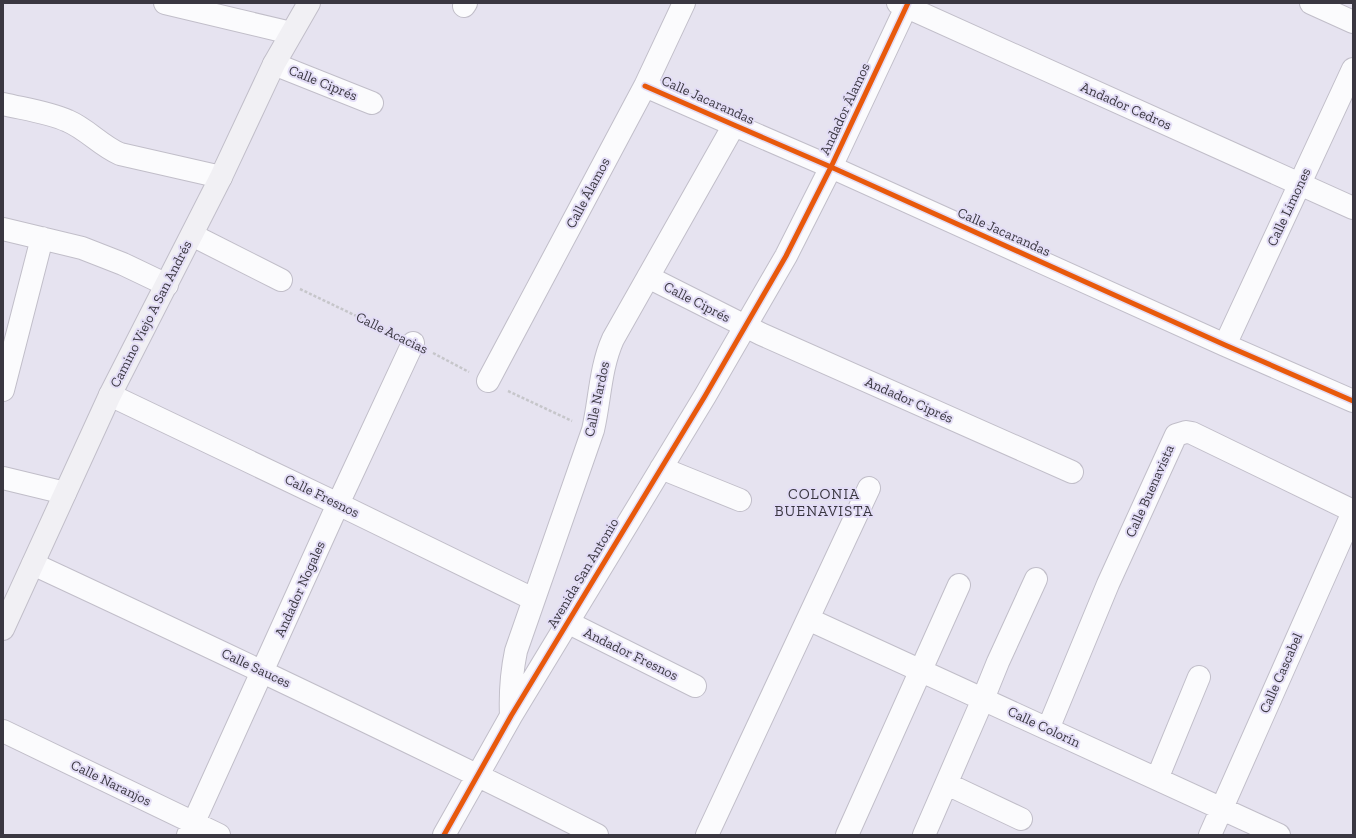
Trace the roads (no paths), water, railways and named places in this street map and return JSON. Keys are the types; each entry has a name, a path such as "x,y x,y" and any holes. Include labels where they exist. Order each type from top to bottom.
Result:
{"main road":[{"name":"Camino Viejo A San Andrés","path":"3,627 110,395 221,177 274,64 309,3"}],"street":[{"path":"165,3 291,33"},
{"name":"Calle Álamos","path":"488,382 645,86 684,3"},
{"path":"1311,3 1353,22"},
{"name":"Andador Álamos","path":"746,326 786,256 831,167 904,4"},
{"name":"Andador Cedros","path":"904,4 1353,208"},
{"name":"Calle Ciprés","path":"274,64 372,103"},
{"name":"Calle Limones","path":"1225,345 1353,69"},
{"name":"Calle Jacarandas","path":"645,86 831,167 1225,345 1353,401"},
{"path":"3,104 69,121 102,144 120,154 221,177"},
{"name":"Calle Nardos","path":"510,716 511,675 516,651 593,430 607,351 734,125"},
{"path":"3,229 82,248 123,264 166,285"},
{"path":"192,235 282,280"},
{"path":"3,390 42,238"},
{"name":"Calle Ciprés","path":"648,277 746,326"},
{"name":"Avenida San Antonio","path":"444,835 510,716 746,326"},
{"name":"Andador Ciprés","path":"746,326 1072,472"},
{"name":"Andador Nogales","path":"191,829 338,504 413,343"},
{"name":"Calle Fresnos","path":"110,395 338,504 533,600"},
{"name":"Calle Buenavista","path":"1048,729 1108,584 1176,435 1186,432 1192,433 1353,512"},
{"path":"661,468 740,500"},
{"path":"3,478 65,493"},
{"path":"706,835 869,488"},
{"name":"Calle Cascabel","path":"1210,835 1353,512"},
{"name":"Calle Sauces","path":"33,564 263,671 477,774 597,835"},
{"path":"924,835 998,662 1036,579"},
{"path":"847,835 959,585"},
{"name":"Calle Colorín","path":"808,619 1279,835"},
{"name":"Andador Fresnos","path":"567,622 695,686"},
{"path":"1157,779 1199,677"},
{"name":"Calle Naranjos","path":"3,731 191,829 219,835"},
{"path":"947,784 1021,819"}],"district":[{"name":"COLONIA BUENAVISTA","path":"824,502"}]}
